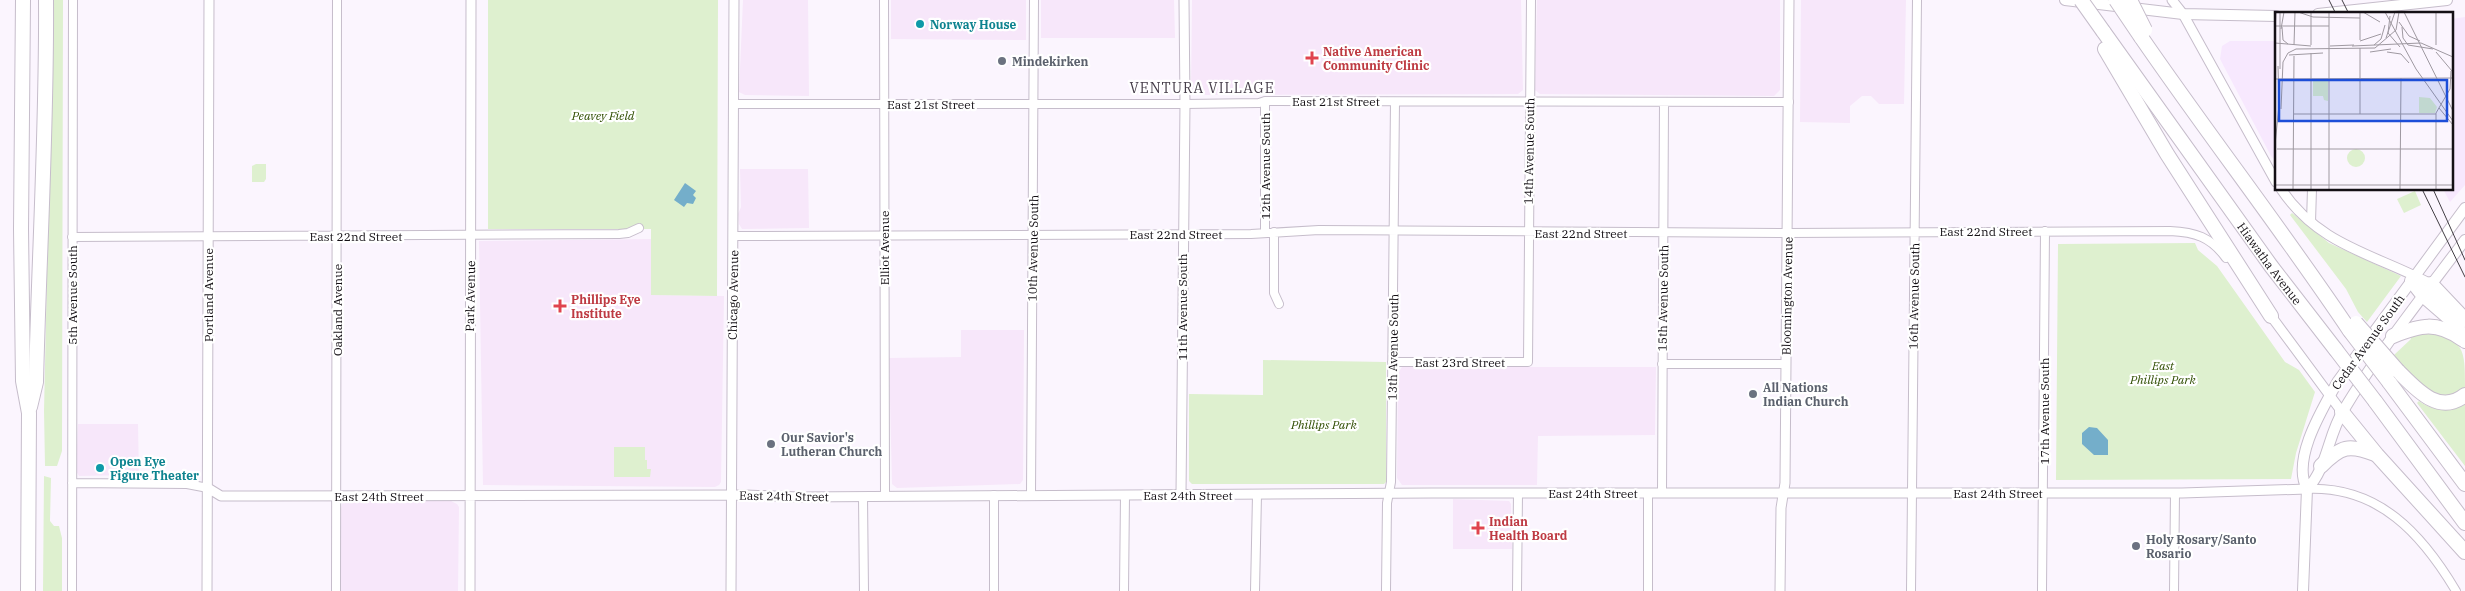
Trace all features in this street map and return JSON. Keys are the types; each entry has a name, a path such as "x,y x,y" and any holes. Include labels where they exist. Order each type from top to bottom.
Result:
{"highway":[{"path":"23,0 20,149 23,381 29,413 28,591"},
{"path":"29,413 36,382 41,193 47,101 46,0"},
{"path":"2076,0 2099,31 2172,162 2271,316"},
{"name":"Hiawatha Avenue","path":"2081,0 2099,31 2271,266 2465,523"},
{"path":"2116,0 2145,37 2178,90 2307,267 2394,377 2465,484"},
{"path":"2130,0 2145,37"},
{"path":"2414,278 2423,296 2453,321 2465,341"},
{"path":"2432,284 2465,320"},
{"path":"2393,336 2422,326 2435,326 2448,330 2465,341"},
{"path":"2394,377 2429,400 2442,404 2453,403 2465,395"},
{"path":"2342,412 2377,455 2465,552"},
{"path":"2321,466 2338,450 2351,447 2377,455"}],"main road":[{"path":"2065,0 2183,14 2275,16"},
{"path":"2336,12 2447,0"},
{"name":"Cedar Avenue South","path":"2303,591 2307,489 2302,480 2301,472 2307,447 2322,408 2465,208"},
{"name":"Cedar Avenue South","path":"2307,489 2317,479 2342,412 2393,336 2465,240"}],"street":[{"name":"5th Avenue South","path":"72,0 72,591"},
{"name":"Portland Avenue","path":"208,591 209,0"},
{"name":"Oakland Avenue","path":"336,591 337,0"},
{"name":"Park Avenue","path":"470,591 468,496 471,0"},
{"name":"Chicago Avenue","path":"731,591 734,0"},
{"name":"Elliot Avenue","path":"884,0 885,496"},
{"name":"10th Avenue South","path":"1031,495 1034,0"},
{"name":"11th Avenue South","path":"1181,494 1182,234 1185,104 1184,0"},
{"name":"14th Avenue South","path":"1528,362 1531,0"},
{"name":"Bloomington Avenue","path":"1780,591 1781,508 1784,493 1788,233 1788,0"},
{"name":"16th Avenue South","path":"1911,591 1917,0"},
{"path":"2172,0 2183,14 2275,178"},
{"name":"East 21st Street","path":"733,104 1185,104 1259,103 1265,101 1789,102"},
{"name":"12th Avenue South","path":"1265,101 1265,232"},
{"name":"13th Avenue South","path":"1386,591 1387,503 1392,482 1395,102"},
{"name":"15th Avenue South","path":"1662,493 1664,102"},
{"path":"2282,190 2311,222 2338,242 2414,278 2432,284"},
{"path":"2311,222 2312,190"},
{"name":"East 22nd Street","path":"72,237 209,238 224,236 337,237 619,234 633,232 639,228"},
{"name":"East 22nd Street","path":"733,236 1394,231 1664,233 2186,232 2199,234 2218,247 2342,412"},
{"name":"12th Avenue South","path":"1274,232 1274,293 1279,304"},
{"name":"17th Avenue South","path":"2042,591 2045,232"},
{"name":"East 23rd Street","path":"1392,362 1528,362"},
{"path":"1662,364 1786,364"},
{"name":"East 24th Street","path":"72,484 186,484 208,488 221,496 731,495 864,497 1181,494 2175,493 2290,492 2307,489"},
{"path":"2307,489 2325,488 2339,491 2369,501 2386,510 2413,532 2456,591"},
{"path":"1648,493 1648,591"},
{"path":"2174,591 2175,493"},
{"path":"1518,494 1518,591"},
{"path":"994,495 994,591"},
{"path":"1124,591 1125,495"},
{"path":"1255,591 1256,495"},
{"path":"864,497 864,591"}],"shaded area":[{"path":"743,0 808,0 809,96 745,95 739,92"},
{"path":"891,0 1026,0 1026,40 891,39"},
{"path":"1041,0 1174,0 1175,38 1041,38"},
{"path":"1192,0 1521,0 1523,90 1518,94 1197,95 1191,91"},
{"path":"1537,0 1780,0 1780,90 1774,96 1540,94 1535,90"},
{"path":"1801,0 1906,0 1904,104 1879,104 1871,96 1862,96 1850,106 1850,123 1800,122"},
{"path":"2465,17 2465,185 2450,202 2444,190 2452,190 2452,19"},
{"path":"2230,41 2275,41 2275,160 2271,156 2220,59 2222,46"},
{"path":"740,169 808,169 809,228 742,229 739,224 738,214 741,207"},
{"path":"652,239 652,295 724,296 721,482 719,485 715,487 483,485 479,241"},
{"path":"961,330 1024,330 1023,480 1020,484 897,488 892,484 889,358 961,357"},
{"path":"1402,367 1656,367 1655,435 1538,436 1537,485 1402,485 1397,478 1398,373"},
{"path":"78,424 138,424 139,477 130,475 79,476 76,471"},
{"path":"1453,499 1509,501 1511,504 1512,549 1453,549"},
{"path":"348,500 451,501 457,504 459,507 458,591 341,591 341,509 342,504"}],"green space":[{"path":"53,0 63,0 62,451 57,466 45,466 44,411"},
{"name":"Peavey Field","path":"488,0 718,0 717,296 651,295 651,229 488,229"},
{"path":"266,164 266,179 264,182 252,182 252,166"},
{"path":"2415,191 2421,205 2404,213 2397,199"},
{"path":"2292,213 2329,243 2401,276 2367,322 2358,312 2346,289 2290,215"},
{"name":"East Phillips Park","path":"2195,243 2198,250 2217,266 2285,362 2299,370 2315,392 2296,453 2291,479 2056,480 2058,244"},
{"path":"2424,333 2448,338 2460,348 2463,355 2465,387 2455,395 2446,397 2426,389 2394,355 2411,339 2410,336"},
{"name":"Phillips Park","path":"1263,360 1386,362 1386,482 1384,484 1192,484 1189,481 1189,394 1263,395"},
{"path":"2419,401 2430,407 2442,410 2465,403 2465,466 2417,403"},
{"path":"614,447 645,447 647,469 651,469 650,477 614,477"},
{"path":"44,476 51,478 50,521 54,526 59,526 62,538 62,591 43,591"}],"water":[{"path":"685,183 696,191 693,195 696,198 693,204 687,203 684,207 674,200"},
{"path":"2089,427 2097,428 2108,440 2108,455 2094,455 2082,444 2082,433"}],"tram line":[{"path":"2329,0 2335,12"},
{"path":"2342,0 2348,12"},
{"path":"2422,190 2465,277"},
{"path":"2433,190 2465,260"}],"place":[{"name":"Norway House","path":"920,24"},
{"name":"Native American Community Clinic","path":"1312,58"},
{"name":"Mindekirken","path":"1002,61"},
{"name":"Phillips Eye Institute","path":"560,306"},
{"name":"All Nations Indian Church","path":"1753,394"},
{"name":"Our Savior's Lutheran Church","path":"771,444"},
{"name":"Open Eye Figure Theater","path":"100,468"},
{"name":"Indian Health Board","path":"1478,528"},
{"name":"Holy Rosary/Santo Rosario","path":"2136,546"}],"district":[{"name":"VENTURA VILLAGE","path":"1202,88"}]}
